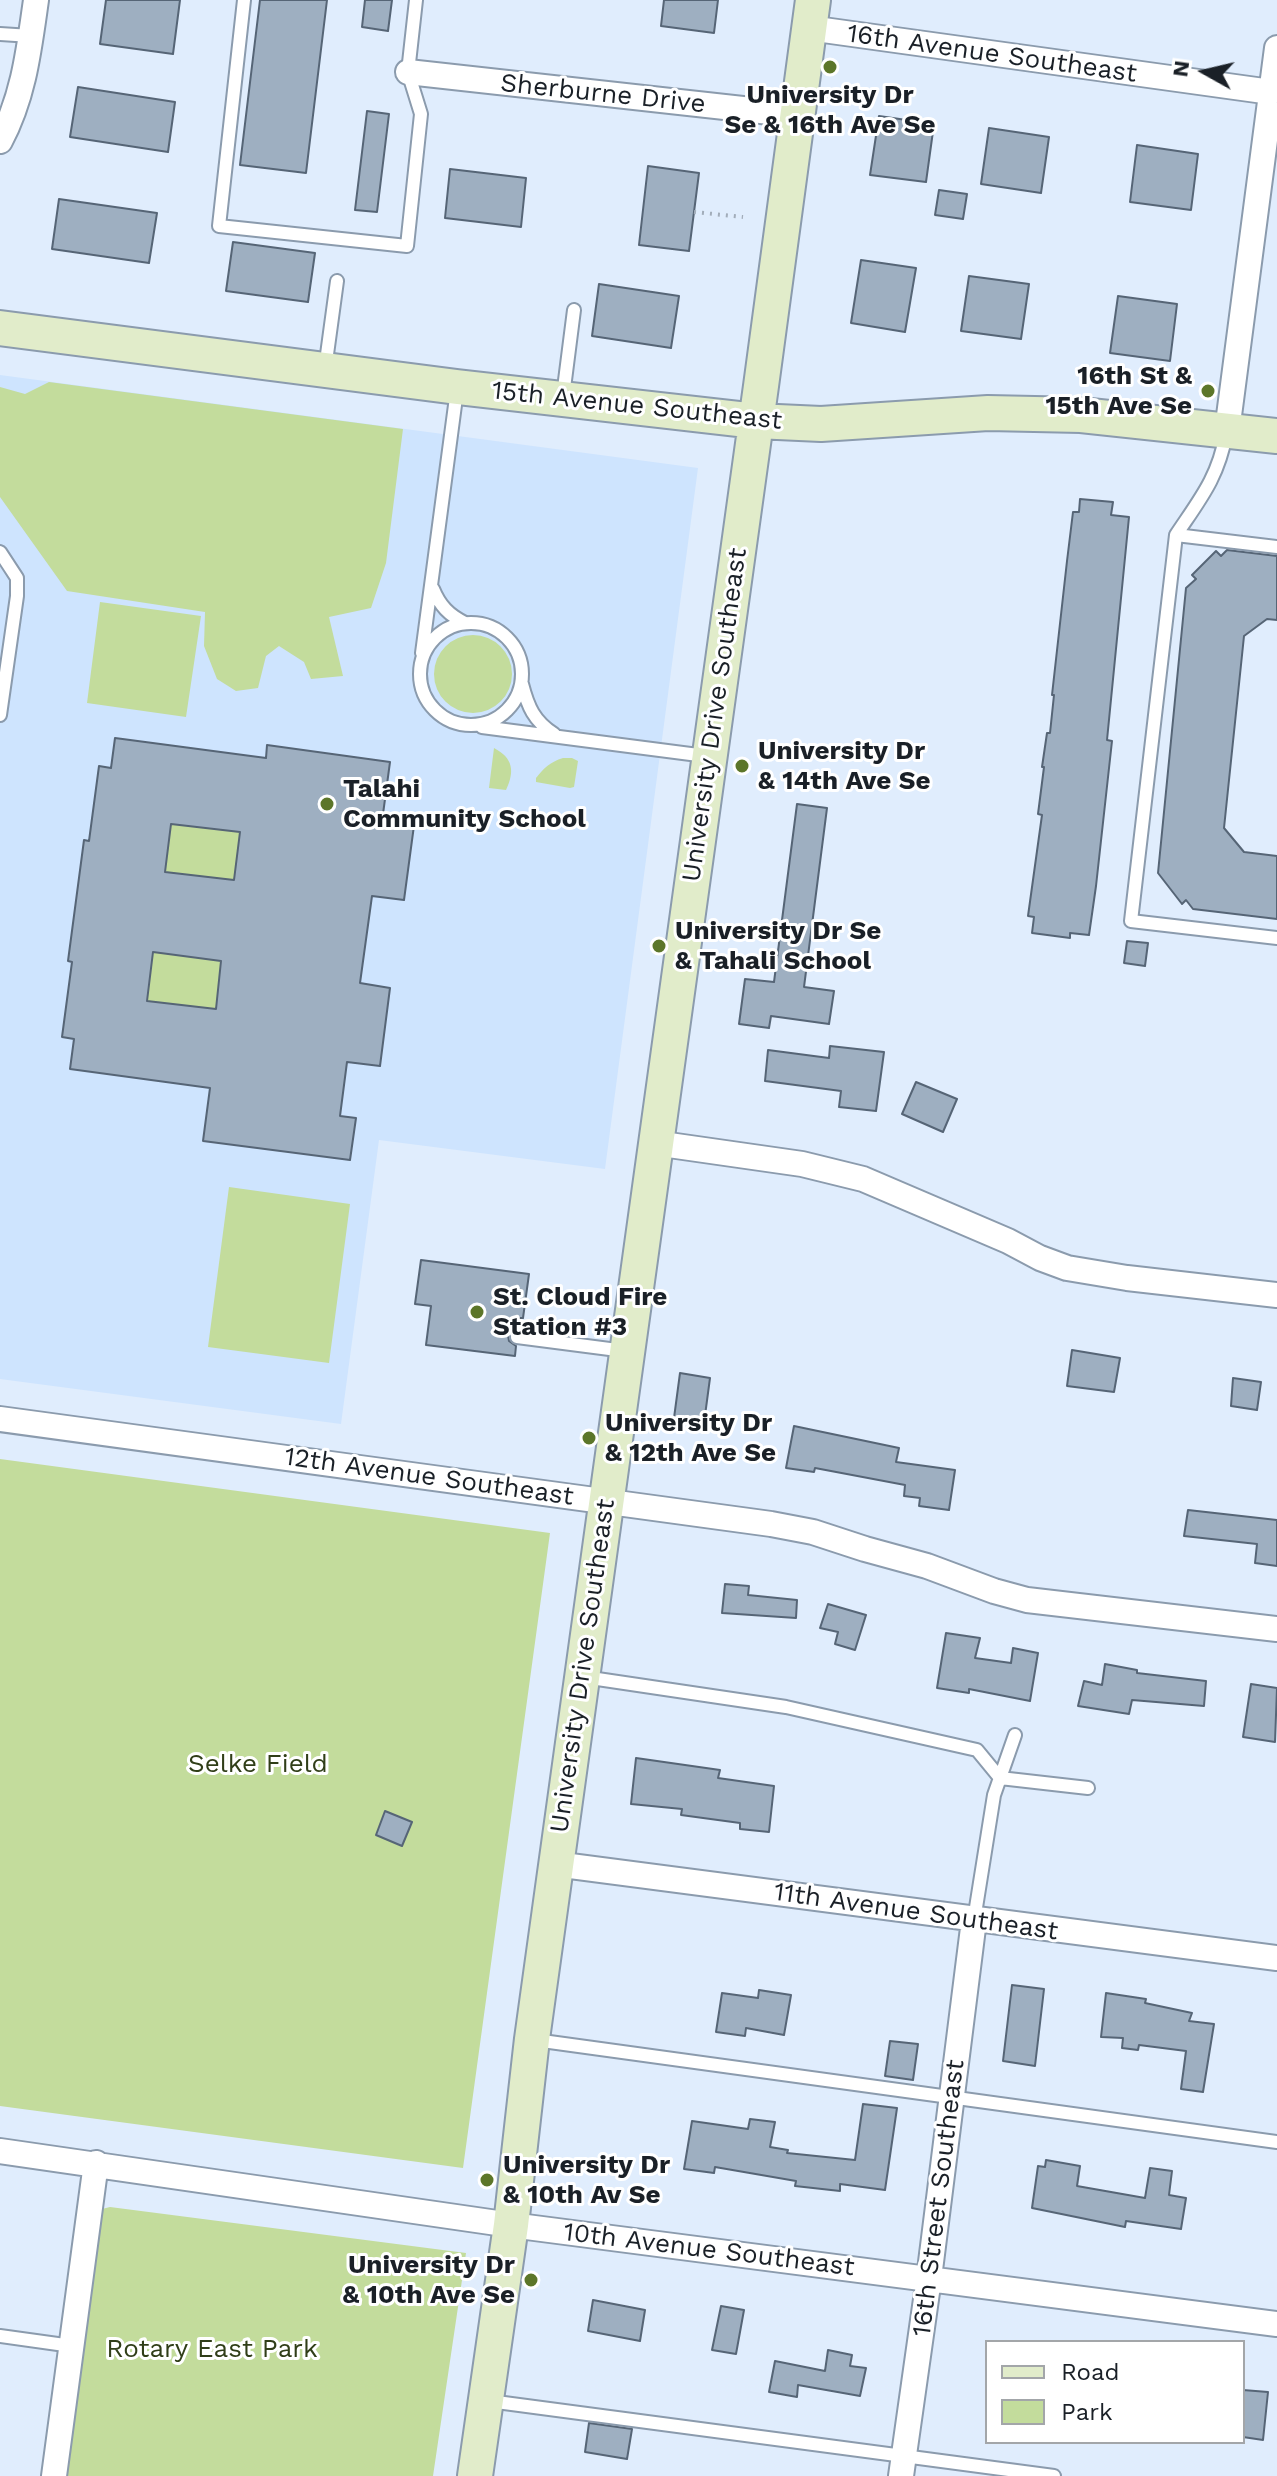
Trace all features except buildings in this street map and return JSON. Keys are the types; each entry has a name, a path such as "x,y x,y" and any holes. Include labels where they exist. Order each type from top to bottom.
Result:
{"street":[{"path":"0,141 21,91 36,0"},
{"name":"16th Avenue Southeast","path":"811,14 1271,92"},
{"name":"University Drive Southeast","path":"475,2476 511,2225 555,1864 811,14"},
{"path":"1227,431 1277,48"},
{"name":"Sherburne Drive","path":"408,72 797,115"},
{"name":"15th Avenue Southeast","path":"0,328 457,387 756,421 821,424 988,413 1081,415 1277,436"},
{"path":"655,1143 802,1164 863,1179 1067,1268 1277,1295"},
{"name":"12th Avenue Southeast","path":"0,1419 771,1524 813,1532 1027,1600 1277,1629"},
{"name":"11th Avenue Southeast","path":"555,1864 1277,1958"},
{"name":"16th Street Southeast","path":"903,2466 974,1920"},
{"name":"10th Avenue Southeast","path":"0,2151 511,2225 1277,2324"},
{"path":"54,2476 96,2163"}],"lane":[{"path":"244,0 219,226 407,246 421,114 408,72 416,0"},
{"path":"0,34 31,36"},
{"path":"325,370 337,281"},
{"path":"563,399 574,310"},
{"path":"457,387 421,664 422,690 436,712 446,719 471,726 710,756"},
{"path":"1227,431 1221,461 1210,485 1176,535 1131,921 1277,938"},
{"path":"1176,535 1277,547"},
{"path":"0,552 17,578 17,596 0,715"},
{"path":"431,585 445,611 465,623"},
{"path":"421,664 432,641 453,626 465,623 491,626 512,643 520,656 523,670 517,698 509,710 497,719 471,726"},
{"path":"522,684 533,716 541,726 557,736"},
{"path":"517,1337 626,1351"},
{"path":"581,1677 786,1707 977,1750 1000,1778 1088,1788"},
{"path":"974,1920 994,1795 1015,1735"},
{"path":"532,2039 1277,2142"},
{"path":"0,2336 72,2346"},
{"path":"486,2401 903,2466 1054,2476"}],"path":[{"path":"694,212 743,217"}],"shaded area":[{"name":"Talahi Community School","path":"0,375 698,468 605,1169 379,1140 341,1424 0,1379"}],"green space":[{"path":"49,382 403,429 386,563 371,608 329,617 343,676 311,679 304,662 279,646 266,656 258,688 236,691 217,679 204,646 205,612 67,591 0,497 0,387 25,394"},
{"path":"100,602 201,616 186,717 87,703"},
{"path":"465,635 481,635 495,641 506,652 512,674 506,696 495,707 481,713 465,713 451,707 440,696 434,682 434,666 440,652 451,641"},
{"path":"494,748 509,761 511,777 506,790 489,788"},
{"path":"563,758 578,761 574,787 536,782 545,768"},
{"path":"171,824 240,832 234,884 165,875"},
{"path":"154,949 222,957 216,1009 147,1001"},
{"path":"229,1187 350,1204 329,1363 208,1347"},
{"name":"Selke Field","path":"0,1459 550,1533 463,2168 0,2106"},
{"name":"Rotary East Park","path":"110,2207 466,2253 433,2476 64,2476 102,2209"}],"place":[{"name":"University Dr Se & 16th Ave Se","path":"830,67"},
{"name":"16th St & 15th Ave Se","path":"1208,391"},
{"name":"University Dr & 14th Ave Se","path":"742,766"},
{"name":"Talahi Community School","path":"327,804"},
{"name":"University Dr Se & Tahali School","path":"659,946"},
{"name":"St. Cloud Fire Station #3","path":"477,1312"},
{"name":"University Dr & 12th Ave Se","path":"589,1438"},
{"name":"University Dr & 10th Av Se","path":"487,2180"},
{"name":"University Dr & 10th Ave Se","path":"531,2280"}]}
